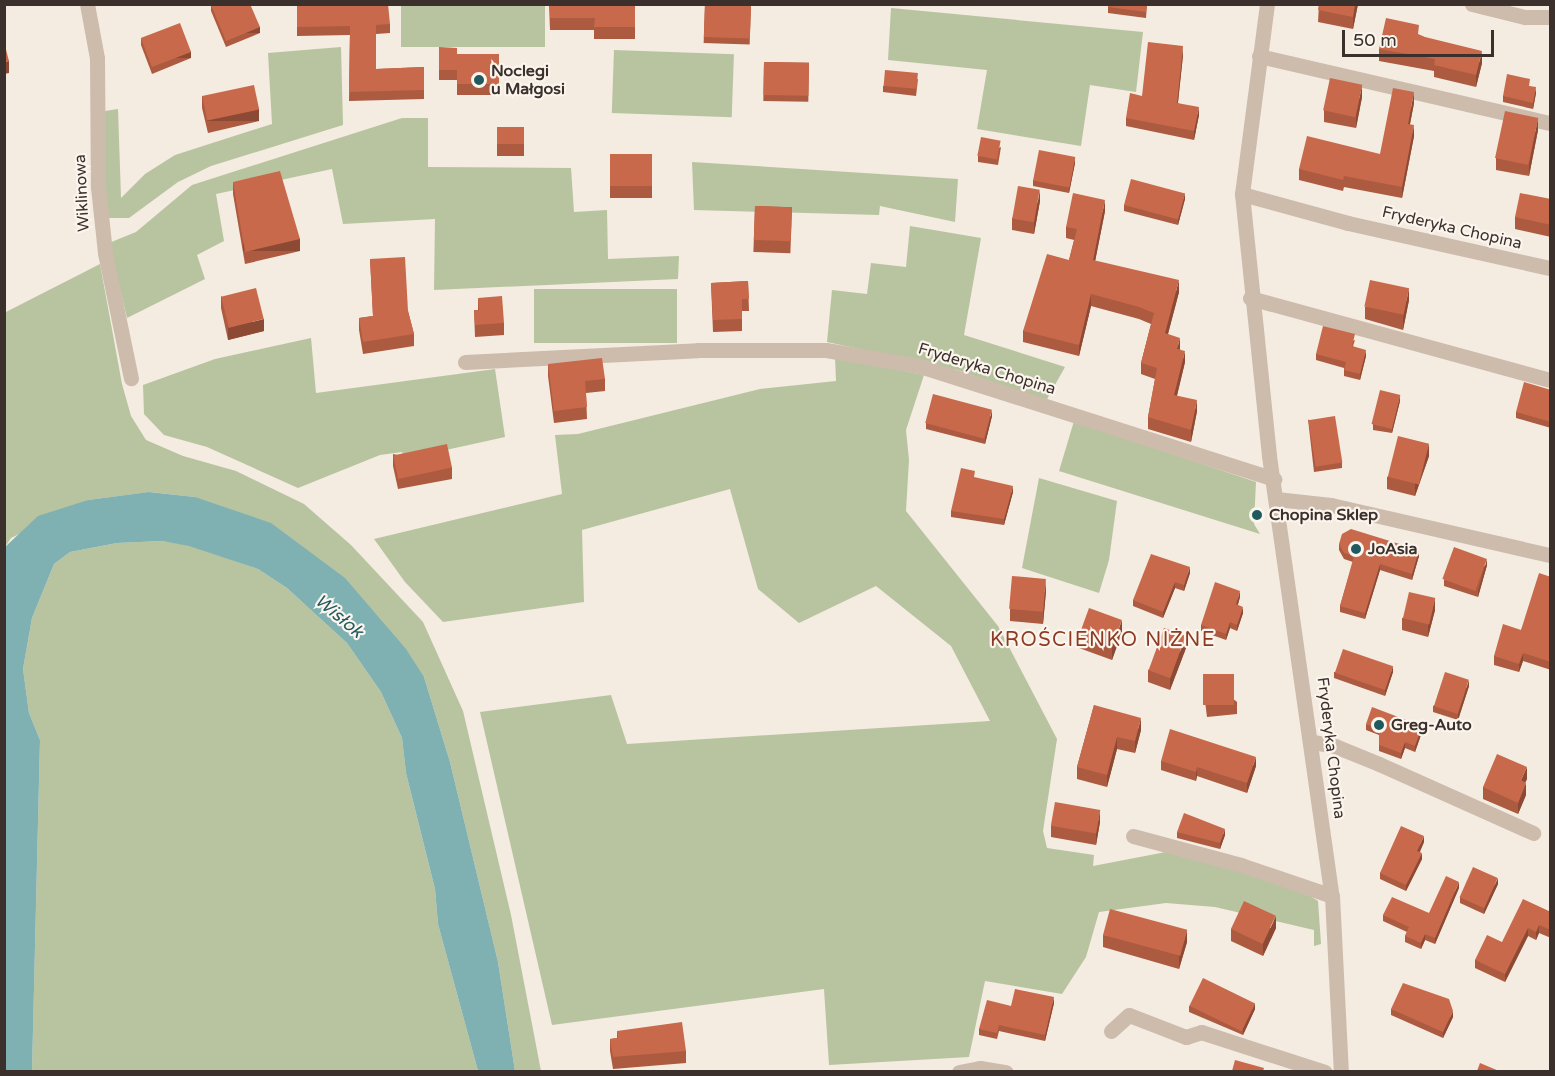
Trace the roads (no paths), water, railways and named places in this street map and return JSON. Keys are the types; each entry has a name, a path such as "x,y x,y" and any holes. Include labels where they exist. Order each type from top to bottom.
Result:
{"street":[{"name":"Wiklinowa","path":"87,4 97,58 98,187 105,253 131,378"},
{"name":"Fryderyka Chopina","path":"1267,4 1242,194 1250,298 1276,499 1313,742 1332,896 1341,1071"},
{"path":"1472,4 1525,17 1551,17"},
{"path":"1259,56 1551,123"},
{"name":"Fryderyka Chopina","path":"1242,194 1348,223 1551,268"},
{"path":"1250,298 1551,380"},
{"name":"Fryderyka Chopina","path":"465,362 698,350 826,350 920,366 1274,479"},
{"path":"1276,499 1331,505 1551,555"},
{"path":"1313,742 1335,746 1379,764 1533,833"},
{"path":"1133,836 1240,865 1332,896"},
{"path":"1111,1031 1129,1015 1186,1037 1201,1032 1325,1071"},
{"path":"959,1071 980,1068 1006,1071"}],"water":[{"name":"Wisłok","path":"149,492 195,497 271,523 345,578 406,649 424,677 450,762 498,962 515,1071 478,1071 438,924 435,889 406,773 402,738 381,692 347,643 287,588 258,569 189,546 162,541 117,543 70,552 54,564 32,618 23,669 29,713 40,740 32,1071 5,1071 5,547 38,516 88,500"}],"place":[{"name":"Noclegi u Małgosi","path":"479,80"},
{"name":"Chopina Sklep","path":"1257,515"},
{"name":"JoAsia","path":"1356,549"},
{"name":"Greg-Auto","path":"1379,725"}],"district":[{"name":"KROŚCIENKO NIŻNE","path":"1103,640"}]}
